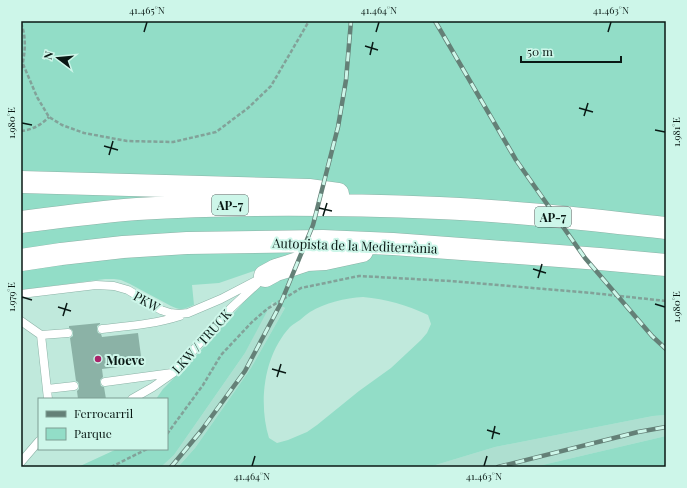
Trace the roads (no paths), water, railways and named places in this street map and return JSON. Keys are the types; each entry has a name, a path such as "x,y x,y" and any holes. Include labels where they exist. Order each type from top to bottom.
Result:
{"highway":[{"path":"21,182 309,190 440,208"},
{"name":"AP-7","path":"21,222 136,209 271,205 440,208 568,218 666,228"},
{"name":"Autopista de la Mediterrània","path":"21,260 123,247 187,243 323,241 393,244 666,265"},
{"path":"265,276 307,260 325,259 393,244"}],"lane":[{"name":"PKW","path":"21,294 96,285 114,286 128,290 161,310 180,314 188,313 221,299 265,276"},
{"name":"LKW / TRUCK","path":"134,398 173,373 231,308 265,276"},
{"path":"102,329 164,321 188,313"},
{"path":"21,321 41,335 68,332"},
{"path":"41,335 48,398"},
{"path":"105,382 173,373"},
{"path":"47,389 74,386"},
{"path":"21,452 38,442"},
{"path":"21,462 38,442"}],"railway":[{"path":"171,467 201,431 245,371 280,305 313,225 338,127 346,80 351,21"},
{"path":"435,21 516,160 585,258 652,336 666,349"},
{"path":"498,467 638,432 666,427"}],"place":[{"name":"Moeve","path":"98,359"}]}
